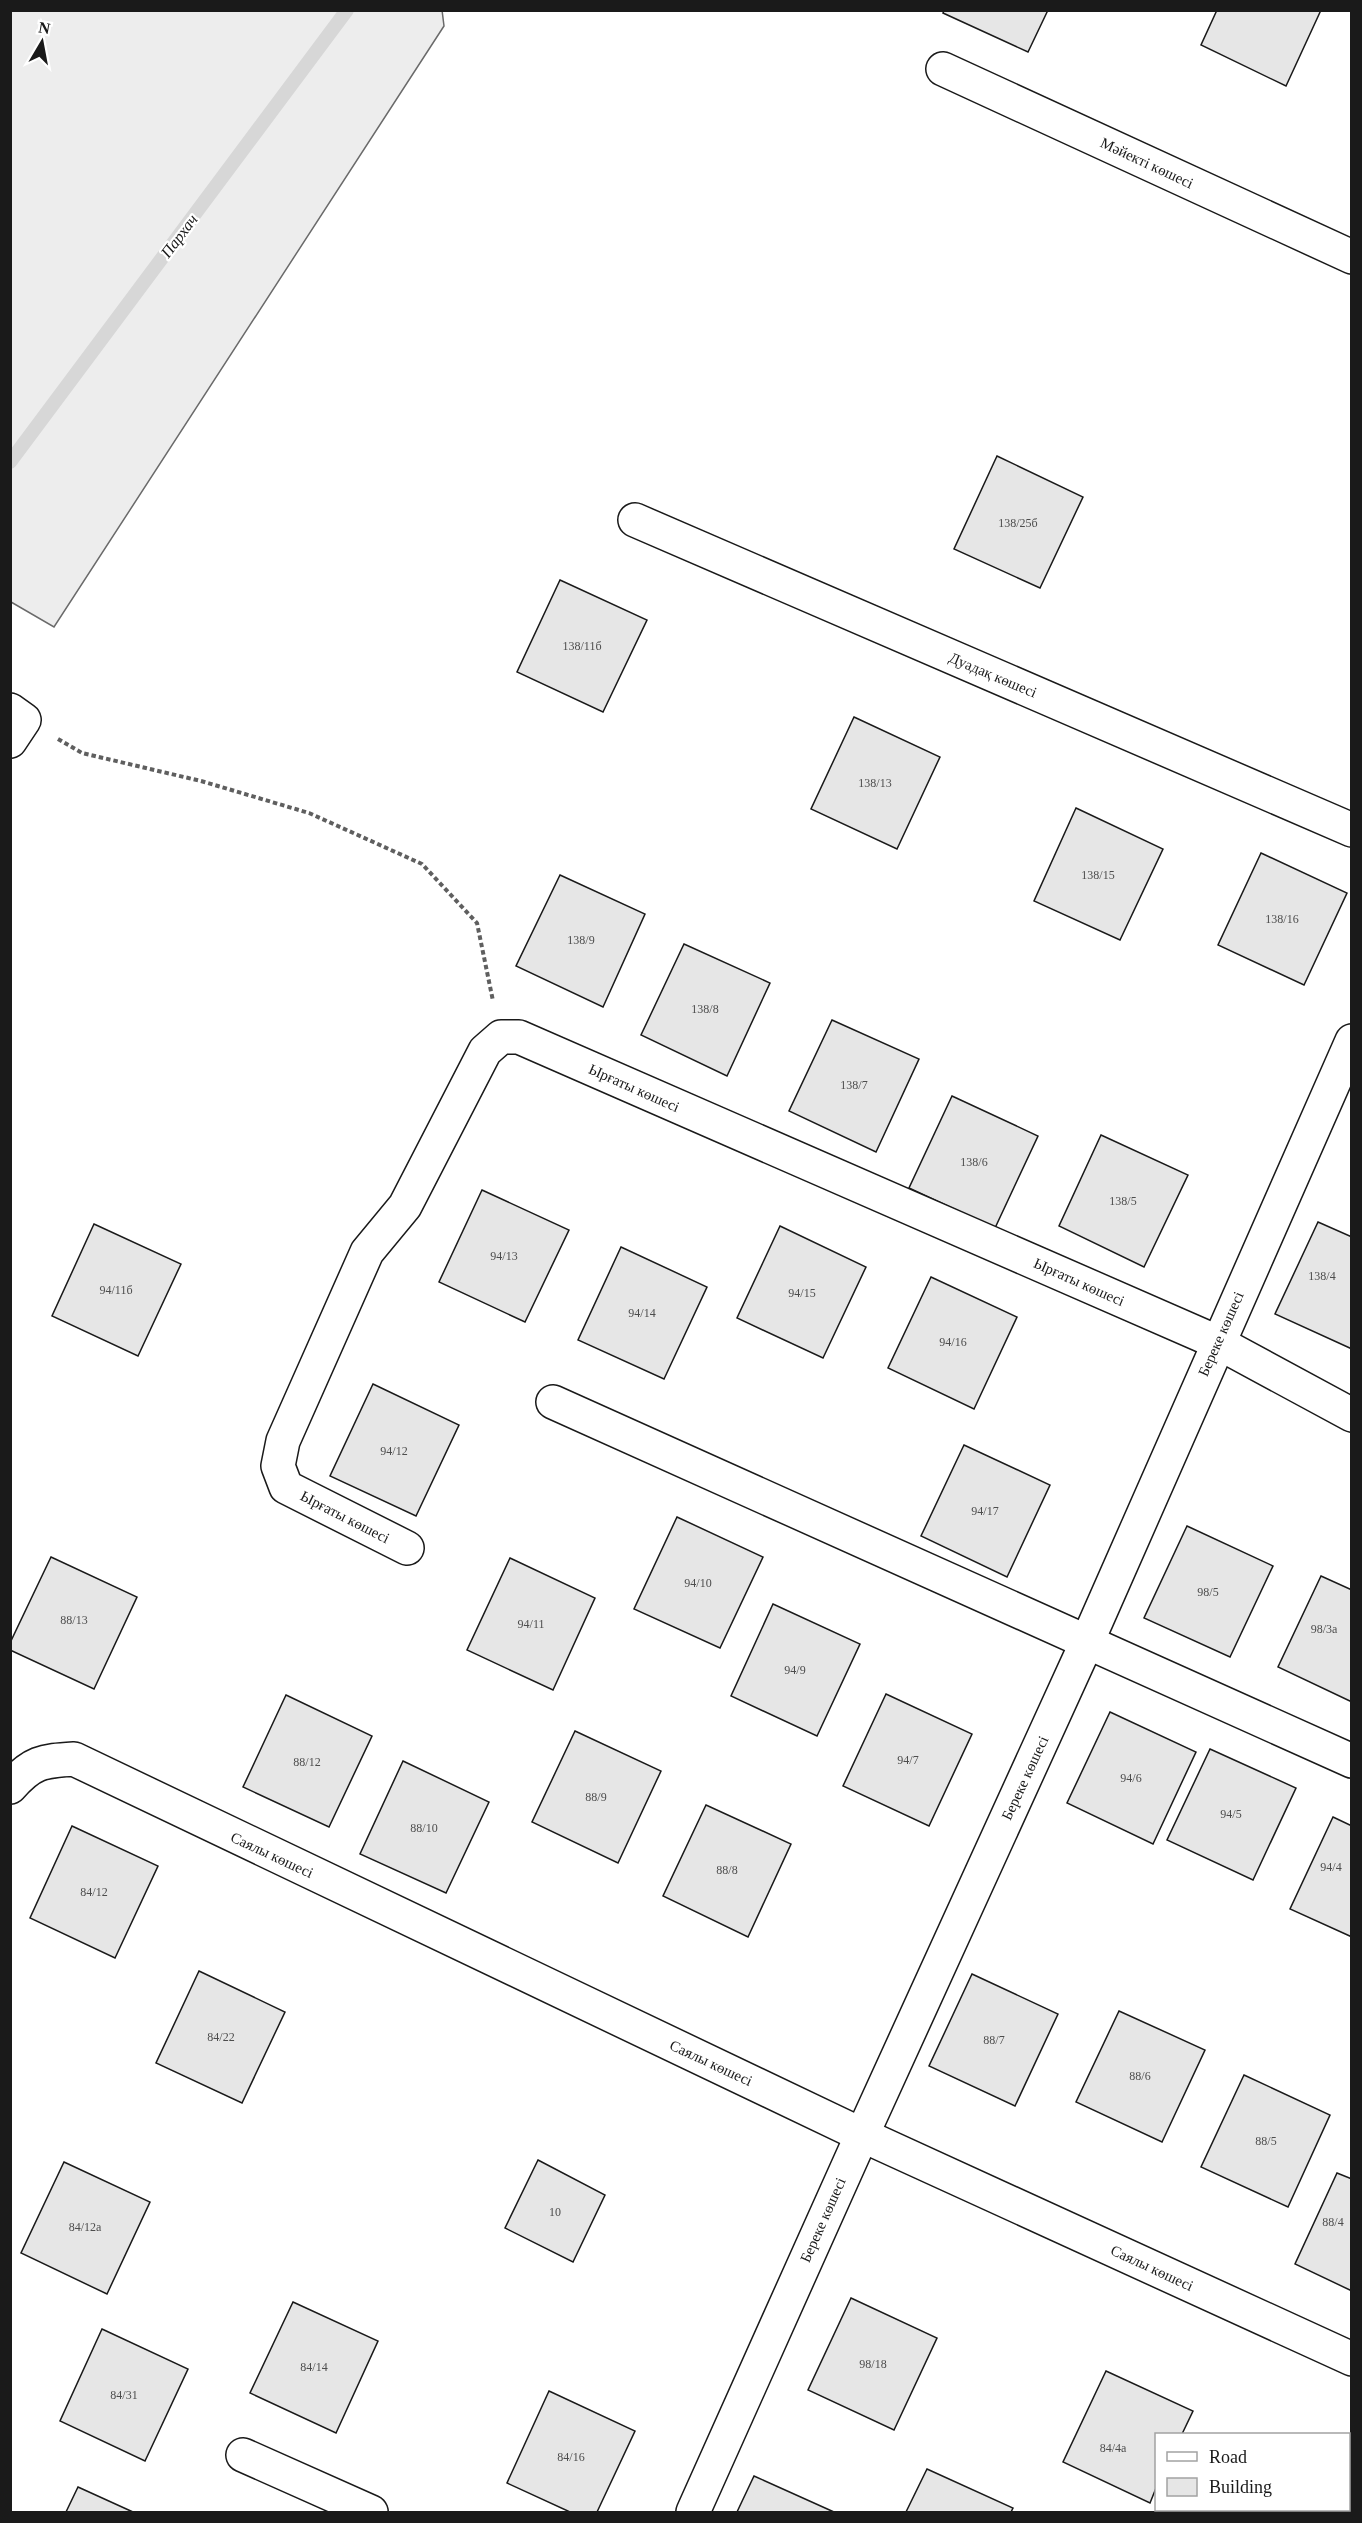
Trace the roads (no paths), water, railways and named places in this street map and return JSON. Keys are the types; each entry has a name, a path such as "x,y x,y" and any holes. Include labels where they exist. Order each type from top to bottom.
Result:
{"street":[{"name":"Мәйекті көшесі","path":"943,69 1352,257"},
{"name":"Дуадақ көшесі","path":"635,520 1352,830"},
{"name":"Ырғаты көшесі","path":"407,1548 286,1487 278,1467 282,1441 368,1252 405,1206 485,1051 501,1037 519,1037 1217,1342 1352,1415"},
{"name":"Береке көшесі","path":"693,2512 1087,1642 1217,1342 1352,1041"},
{"path":"553,1402 1352,1761"},
{"name":"Саялы көшесі","path":"10,1787 25,1770 43,1761 74,1759 862,2135 1352,2359"},
{"path":"243,2455 371,2512"}],"waterway":[{"name":"Пархач","path":"10,462 347,10"}]}
